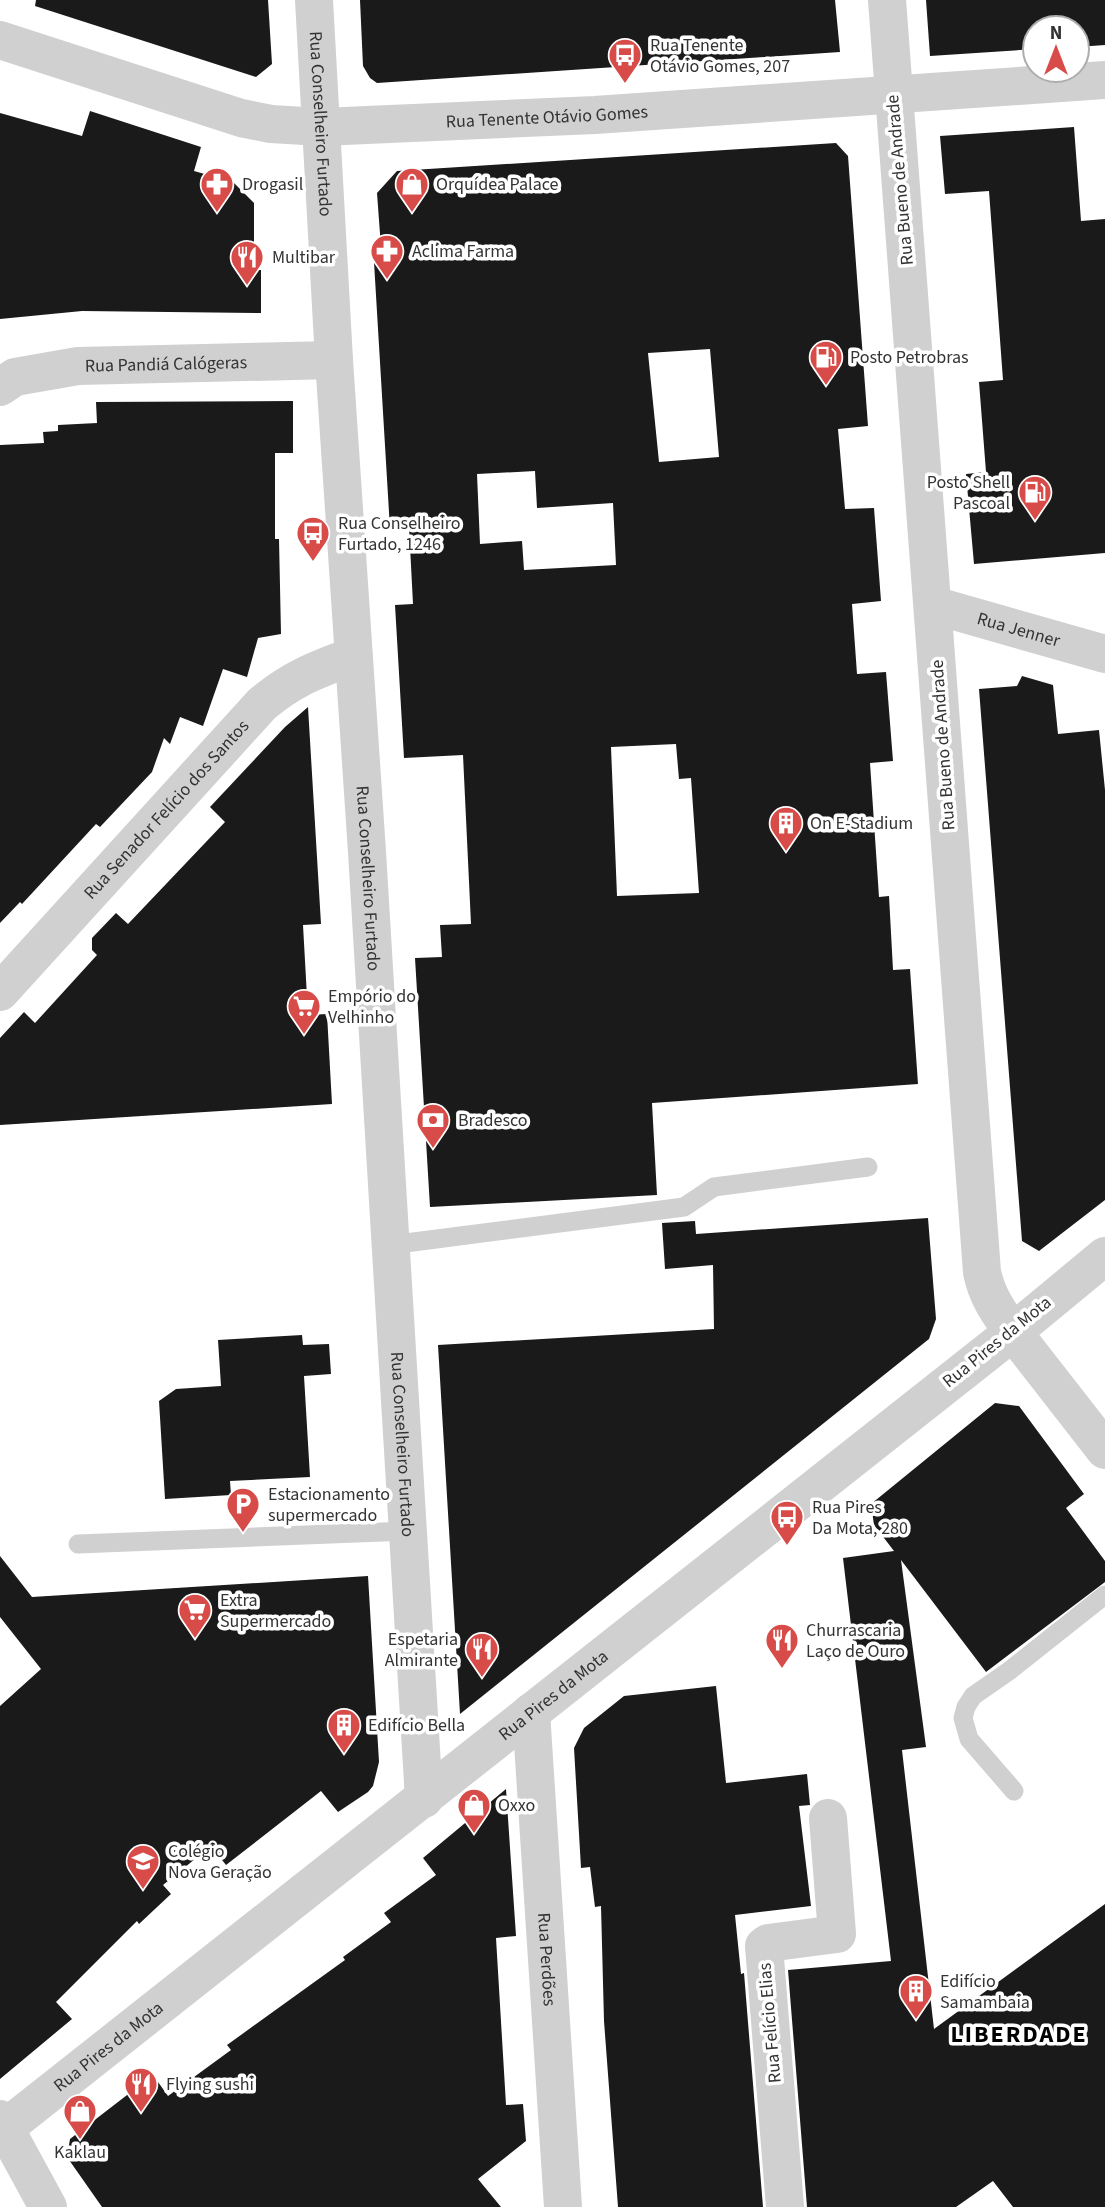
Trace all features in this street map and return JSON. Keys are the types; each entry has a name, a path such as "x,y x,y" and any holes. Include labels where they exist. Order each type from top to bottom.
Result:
{"street":[{"name":"Rua Conselheiro Furtado","path":"314,0 424,1799"},
{"name":"Rua Bueno de Andrade","path":"887,0 982,1272 992,1303 1105,1450"},
{"name":"Rua Tenente Otávio Gomes","path":"0,40 241,118 271,124 321,127 595,115 1105,80"},
{"name":"Rua Pandiá Calógeras","path":"0,387 15,377 78,366 334,360"},
{"name":"Rua Jenner","path":"933,605 1105,654"},
{"name":"Rua Senador Felício dos Santos","path":"0,992 262,704 284,686 306,674 353,656"},
{"name":"Rua Pires da Mota","path":"2,2126 424,1799 1105,1256"},
{"name":"Rua Perdões","path":"531,1712 563,2207"},
{"name":"Rua Felício Elias","path":"785,2207 764,1946 768,1942 837,1934 828,1818"},
{"path":"2,2126 48,2207"}],"lane":[{"path":"390,1245 684,1208 713,1187 868,1167"},
{"path":"78,1544 408,1531"},
{"path":"1014,1791 969,1739 963,1718 966,1707 973,1696 1105,1595"}],"building":[{"path":"36,0 268,0 272,64 256,77 35,6"},
{"path":"360,0 835,0 840,52 377,83 370,78 363,66"},
{"path":"926,0 1105,0 1105,45 1091,46 1091,14 1021,14 1021,50 930,56"},
{"path":"90,111 201,147 194,171 233,182 254,203 254,270 261,270 261,313 82,311 0,319 0,113 82,136"},
{"path":"1074,127 1081,221 1105,219 1105,553 974,564 966,474 986,472 979,382 1003,380 989,191 945,194 940,136"},
{"path":"836,143 848,156 868,426 838,429 845,509 874,508 881,601 852,604 857,674 886,672 893,761 870,763 879,897 889,896 893,970 910,969 918,1084 652,1103 657,1195 430,1207 415,958 442,957 440,925 471,924 463,755 404,758 395,605 413,604 409,527 390,529 374,262 382,261 377,193 397,171","holes":["710,349 719,457 659,462 648,353","535,471 537,508 613,503 616,565 524,570 522,541 480,544 477,474","676,744 679,779 691,778 699,893 617,896 611,747"]},
{"path":"293,401 293,453 275,453 275,539 279,539 281,634 258,638 247,677 223,669 203,726 180,717 170,744 164,738 152,772 100,827 96,824 22,904 20,902 0,923 0,445 44,443 43,432 58,431 58,425 97,423 96,402"},
{"path":"1022,676 1053,685 1058,734 1099,730 1105,790 1105,1200 1039,1251 1022,1241 979,689 1017,686"},
{"path":"308,707 321,924 303,925 308,1015 327,1014 332,1104 0,1125 0,1038 24,1012 35,1023 97,955 92,950 92,938 116,913 128,924 225,822 210,807 285,727"},
{"path":"928,1218 936,1319 929,1339 460,1714 438,1345 714,1329 713,1265 665,1269 662,1223 695,1221 696,1234"},
{"path":"302,1335 303,1345 329,1344 331,1374 304,1376 310,1477 230,1481 231,1495 165,1499 159,1401 176,1389 221,1386 218,1340"},
{"path":"995,1403 1019,1406 1084,1494 1066,1508 1105,1561 1105,1582 986,1672 901,1560 926,1747 902,1750 934,2029 1105,1904 1105,2207 1013,2207 993,2181 956,2207 807,2207 788,1970 891,1961 843,1558 894,1551 874,1525 871,1504"},
{"path":"0,1556 32,1597 368,1576 379,1762 373,1786 338,1812 321,1791 226,1865 211,1846 163,1885 171,1894 139,1924 137,1921 56,2002 72,2019 0,2079 0,1706 41,1669 0,1617"},
{"path":"716,1686 726,1783 807,1774 810,1805 799,1806 811,1906 735,1915 741,1974 744,1973 763,2207 618,2207 604,2021 601,1906 595,1907 590,1867 581,1868 574,1748 584,1728 624,1696"},
{"path":"506,1789 516,1936 496,1938 506,2105 523,2104 526,2141 478,2179 501,2207 102,2207 67,2157 70,2139 153,2075 168,2096 231,2050 227,2045 345,1960 343,1957 391,1922 384,1913 436,1875 423,1858"}],"place":[{"name":"Rua Tenente Otávio Gomes, 207","path":"625,85"},
{"name":"Drogasil","path":"217,214"},
{"name":"Orquídea Palace","path":"412,214"},
{"name":"Aclima Farma","path":"387,281"},
{"name":"Multibar","path":"247,287"},
{"name":"Posto Petrobras","path":"826,387"},
{"name":"Posto Shell Pascoal","path":"1035,522"},
{"name":"Rua Conselheiro Furtado, 1246","path":"313,563"},
{"name":"On E-Stadium","path":"786,853"},
{"name":"Empório do Velhinho","path":"304,1036"},
{"name":"Bradesco","path":"433,1150"},
{"name":"Estacionamento supermercado","path":"243,1534"},
{"name":"Rua Pires Da Mota, 280","path":"787,1547"},
{"name":"Extra Supermercado","path":"195,1640"},
{"name":"Churrascaria Laço de Ouro","path":"782,1670"},
{"name":"Espetaria Almirante","path":"482,1679"},
{"name":"Edifício Bella","path":"344,1755"},
{"name":"Oxxo","path":"474,1835"},
{"name":"Colégio Nova Geração","path":"143,1891"},
{"name":"Edifício Samambaia","path":"916,2021"},
{"name":"Flying sushi","path":"141,2114"},
{"name":"Kaklau","path":"80,2141"}],"district":[{"name":"LIBERDADE","path":"1019,2034"}]}
